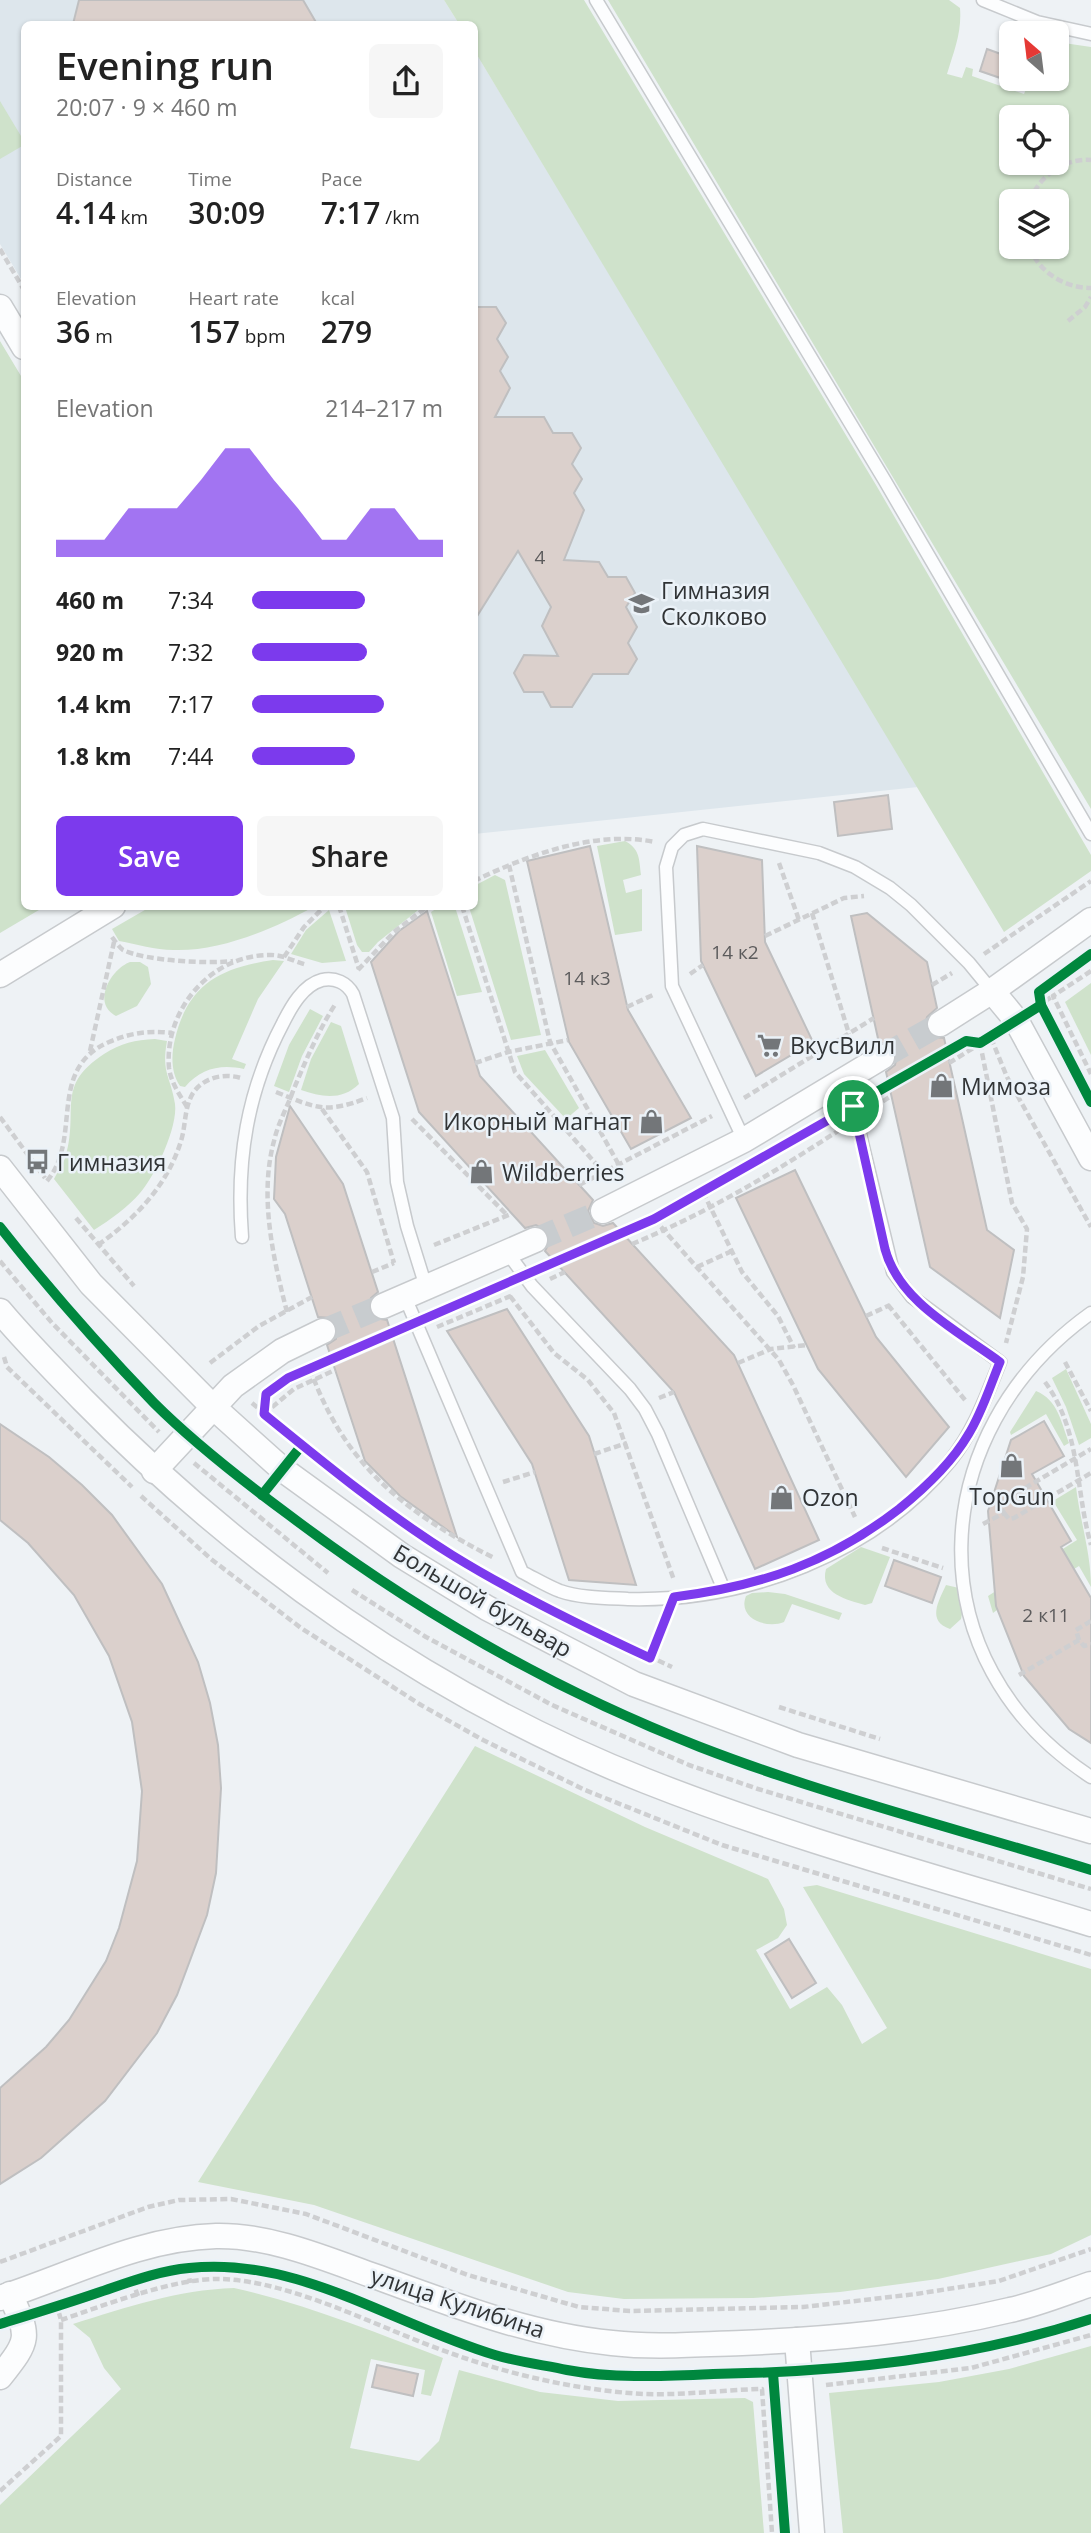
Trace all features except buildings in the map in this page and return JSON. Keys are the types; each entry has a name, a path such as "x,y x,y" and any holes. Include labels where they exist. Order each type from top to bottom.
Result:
{"street":[{"path":"0,307 21,342"},
{"path":"0,975 106,910"},
{"path":"940,1024 992,991 1091,920"},
{"path":"992,991 1016,1020 1091,1158"},
{"path":"603,1211 744,1140 883,1057"},
{"name":"Большой бульвар","path":"0,1168 91,1284 212,1406 282,1469 402,1556 487,1608 634,1684 798,1745 1091,1831"},
{"path":"405,1297 535,1240"},
{"path":"0,1311 154,1471 276,1573 382,1646 549,1739 646,1782 793,1832 1091,1924"},
{"path":"154,1471 233,1385 282,1351 323,1331"},
{"name":"улица Кулибина","path":"5,2296 122,2253 167,2242 214,2236 243,2237 328,2259 495,2319 559,2335 612,2343 676,2345 797,2340 940,2324 1012,2310 1091,2284"},
{"path":"0,2377 21,2351 26,2332 5,2296"},
{"path":"797,2340 812,2533"}],"lane":[{"path":"596,0 885,481 1091,834"},
{"path":"983,0 1037,22 1091,34"},
{"path":"744,1140 672,986 666,867 672,847 684,835 703,829 771,843 834,858 877,879 911,905 970,963 992,991"},
{"path":"242,1237 239,1199 242,1148 256,1083 268,1051 295,1001 314,983 333,979 348,986 353,995 394,1123 397,1182 415,1253 405,1297 522,1572 561,1591 606,1598 674,1597 724,1590 792,1572 822,1559 864,1535 920,1493 949,1462 978,1416 1000,1362 912,1297 898,1279 888,1259 846,1080"},
{"path":"507,1252 532,1286 642,1405 658,1434 724,1590"},
{"path":"1091,1313 1052,1343 1006,1398 985,1436 973,1467 961,1537 963,1574 971,1618 984,1655 1000,1686 1040,1737 1091,1777"}],"path":[{"path":"1038,189 1045,177 1062,165 1091,160"},
{"path":"0,249 21,285"},
{"path":"1037,259 1044,270 1062,282 1091,288"},
{"path":"1068,321 1085,307 1091,296"},
{"path":"478,879 509,865 559,849 603,840 638,840 672,847"},
{"path":"771,843 799,920"},
{"path":"509,865 550,1042 619,1165"},
{"path":"932,985 970,963 1091,881"},
{"path":"765,936 851,896 870,898"},
{"path":"284,957 304,927 321,910"},
{"path":"340,910 359,969"},
{"path":"287,1312 275,1257 269,1211 268,1178 280,1118 307,1055 359,969 394,932 423,910"},
{"path":"463,910 508,1052 523,1083 604,1173"},
{"path":"812,914 849,1034"},
{"path":"47,1181 62,1155 72,1082 90,1051 113,938 123,950 161,958 198,962 237,961"},
{"path":"187,1107 174,1085 169,1068 172,1034 182,1008 200,984 214,972 256,956 284,957 313,966"},
{"path":"942,964 952,974"},
{"path":"1043,999 1053,996 1091,971"},
{"path":"1047,1016 1039,992 1060,977"},
{"path":"1043,999 1053,996"},
{"path":"1053,996 1091,1074"},
{"path":"90,1051 125,1035 147,1031 172,1034"},
{"path":"949,1063 991,1038 1007,1077 1091,1227"},
{"path":"475,1063 508,1052 568,1040"},
{"path":"935,1058 966,1041 980,1043"},
{"path":"980,1043 1012,1203 1027,1229 1020,1290 1000,1362"},
{"path":"372,1272 509,1214 384,1091"},
{"path":"632,1244 710,1206 890,1091"},
{"path":"321,1108 367,1172 394,1263"},
{"path":"0,1116 55,1191"},
{"path":"691,1199 715,1185"},
{"path":"703,1192 747,1281 778,1316 794,1348"},
{"path":"71,1212 136,1289"},
{"path":"666,1212 649,1221 663,1231 771,1349 793,1385 871,1545 963,1574"},
{"path":"697,1268 732,1251"},
{"path":"421,1333 565,1272"},
{"path":"510,1296 554,1353 588,1380 607,1402 627,1443 674,1580 674,1597 650,1658"},
{"path":"210,1363 258,1326 312,1297"},
{"path":"866,1316 912,1297"},
{"path":"888,1305 978,1416"},
{"path":"1052,1343 1076,1379 1091,1411"},
{"path":"738,1363 771,1349 807,1345"},
{"path":"201,1355 264,1414 379,1504"},
{"path":"288,1378 312,1374 334,1364"},
{"path":"1031,1366 1059,1404 1068,1423 1077,1458 1091,1545"},
{"path":"264,1414 312,1374"},
{"path":"312,1374 325,1409 339,1433 362,1463 382,1482 432,1524 522,1572"},
{"path":"264,1414 266,1394"},
{"path":"594,1454 627,1443"},
{"path":"1091,1449 1000,1505 1009,1519 1014,1518 1091,1473"},
{"path":"485,1487 535,1472"},
{"path":"961,1537 1004,1513"},
{"path":"400,1519 430,1540"},
{"path":"1091,1621 1076,1630 1083,1646 1091,1644"},
{"path":"598,1633 676,1669"},
{"path":"1000,1686 1079,1640"},
{"path":"776,1706 887,1741"},
{"path":"0,2262 148,2207 179,2200 205,2199 231,2199 306,2214 468,2275 579,2307 630,2311 803,2307 916,2294 999,2281 1091,2249"},
{"path":"175,2270 201,2267"},
{"path":"215,2267 228,2267"},
{"path":"188,2268 190,2283"},
{"path":"120,2284 137,2279 138,2296"},
{"path":"61,2320 138,2296 219,2279 282,2291 335,2308 452,2354 568,2386 631,2394 768,2389"},
{"path":"20,2318 70,2302"},
{"path":"0,2491 61,2435 61,2320 57,2306"},
{"path":"822,2386 971,2368 1091,2335"},
{"path":"772,2533 768,2389 773,2373 799,2371"},
{"path":"768,2389 777,2427"}],"shaded area":[{"path":"0,0 444,0 457,21 21,21 21,279 0,244"},
{"name":"Гимназия Сколково","path":"478,57 697,419 918,787 478,834"}],"green space":[{"path":"444,0 584,0 876,485 1091,855 1091,871 1004,932 478,57 478,21 457,21"},
{"path":"608,0 949,0 960,8 960,25 947,74 962,78 966,67 973,69 972,76 999,85 999,91 1024,94 1025,91 1069,91 1069,44 1091,47 1091,809"},
{"path":"0,101 21,136 21,147 0,159"},
{"path":"0,341 21,376 21,910 39,910 0,933"},
{"path":"625,841 634,847 639,859 641,875 623,880 626,893 642,889 642,931 615,935 597,846"},
{"path":"495,875 505,880 541,1035 511,1040 470,910 478,910 478,884"},
{"path":"145,910 307,910 246,938 191,950 166,950 119,941 112,929"},
{"path":"329,910 346,961 322,963 291,954 306,930"},
{"path":"346,910 418,910 369,952 362,952 357,945"},
{"path":"456,910 482,992 457,996 431,912"},
{"path":"284,961 258,999 232,1059 246,1064 244,1069 219,1067 198,1075 185,1087 180,1086 173,1070 173,1051 188,1005 198,992 222,974 254,963"},
{"path":"130,962 140,962 148,967 151,984 137,1006 116,1016 105,1003 106,987 116,972"},
{"path":"1091,983 1091,1055 1065,1002"},
{"path":"310,1009 323,1016 302,1056 289,1092 274,1086 289,1045"},
{"path":"331,1022 341,1026 359,1084 346,1093 331,1096 301,1090 311,1059"},
{"path":"155,1039 167,1041 166,1068 175,1104 169,1138 140,1193 94,1230 54,1179 66,1155 74,1088 79,1077 104,1054 128,1043"},
{"path":"545,1050 579,1108 566,1119 524,1074 517,1056"},
{"path":"1066,1369 1091,1424 1091,1438 1079,1445 1066,1407 1052,1378"},
{"path":"1036,1391 1049,1400 1058,1413 1069,1443 1064,1446 1046,1414 1011,1435 1010,1432"},
{"path":"1076,1487 1091,1587 1079,1566 1027,1598 997,1607 993,1613 988,1596 1077,1540 1053,1501"},
{"path":"861,1547 890,1557 872,1603 865,1605 836,1594 825,1578 826,1569"},
{"path":"946,1585 959,1588 963,1608 961,1619 950,1629 939,1621 936,1610"},
{"path":"752,1593 785,1594 842,1613 839,1620 792,1604 784,1622 762,1623 750,1616 744,1604 746,1596"},
{"path":"475,1746 645,1827 768,1879 784,1909 787,1925 778,1938 756,1950 790,2009 827,1987 842,2005 862,2044 887,2028 803,1887 817,1885 1091,1969 1091,2235 1051,2254 938,2279 840,2292 753,2298 624,2299 568,2292 314,2205 198,2182"},
{"path":"234,2288 314,2310 443,2358 431,2396 421,2394 425,2370 371,2359 350,2448 419,2461 439,2441 459,2370 540,2392 618,2401 745,2398 753,2402 764,2533 0,2533 0,2505 121,2389 104,2368 90,2338 73,2324 172,2296"},
{"path":"1091,2346 1091,2533 843,2533 829,2393 939,2382 1009,2369"}],"tunnel":[{"path":"882,1057 940,1024"},
{"path":"535,1240 603,1211"},
{"path":"323,1331 383,1306"}],"cycle path":[{"path":"1091,954 1039,992 1041,1005 1091,1102"},
{"path":"262,1495 302,1445 264,1414 266,1394 288,1378 654,1219 966,1041 980,1043 1041,1005"},
{"path":"0,1227 114,1360 154,1403 203,1447 254,1489 337,1550 386,1584 486,1645 591,1700 748,1765 845,1797 1091,1870"},
{"path":"0,2324 154,2275 189,2268 229,2267 269,2272 307,2282 495,2355 603,2375 761,2373 904,2361 998,2344 1091,2319"},
{"path":"773,2373 785,2533"}],"place":[{"name":"Гимназия Сколково","path":"641,603"},
{"name":"ВкусВилл","path":"770,1045"},
{"name":"Мимоза","path":"941,1086"},
{"name":"Икорный магнат","path":"651,1121"},
{"name":"Гимназия","path":"37,1162"},
{"name":"Wildberries","path":"482,1172"},
{"name":"TopGun","path":"1012,1466"},
{"name":"Ozon","path":"782,1497"}],"route":[{"path":"853,1106 885,1249 893,1272 912,1297 1000,1362 969,1435 949,1462 920,1493 864,1535 822,1559 792,1572 718,1591 674,1597 650,1658 527,1598 451,1554 390,1512 264,1414 266,1394 288,1378 654,1219 853,1106"}]}
